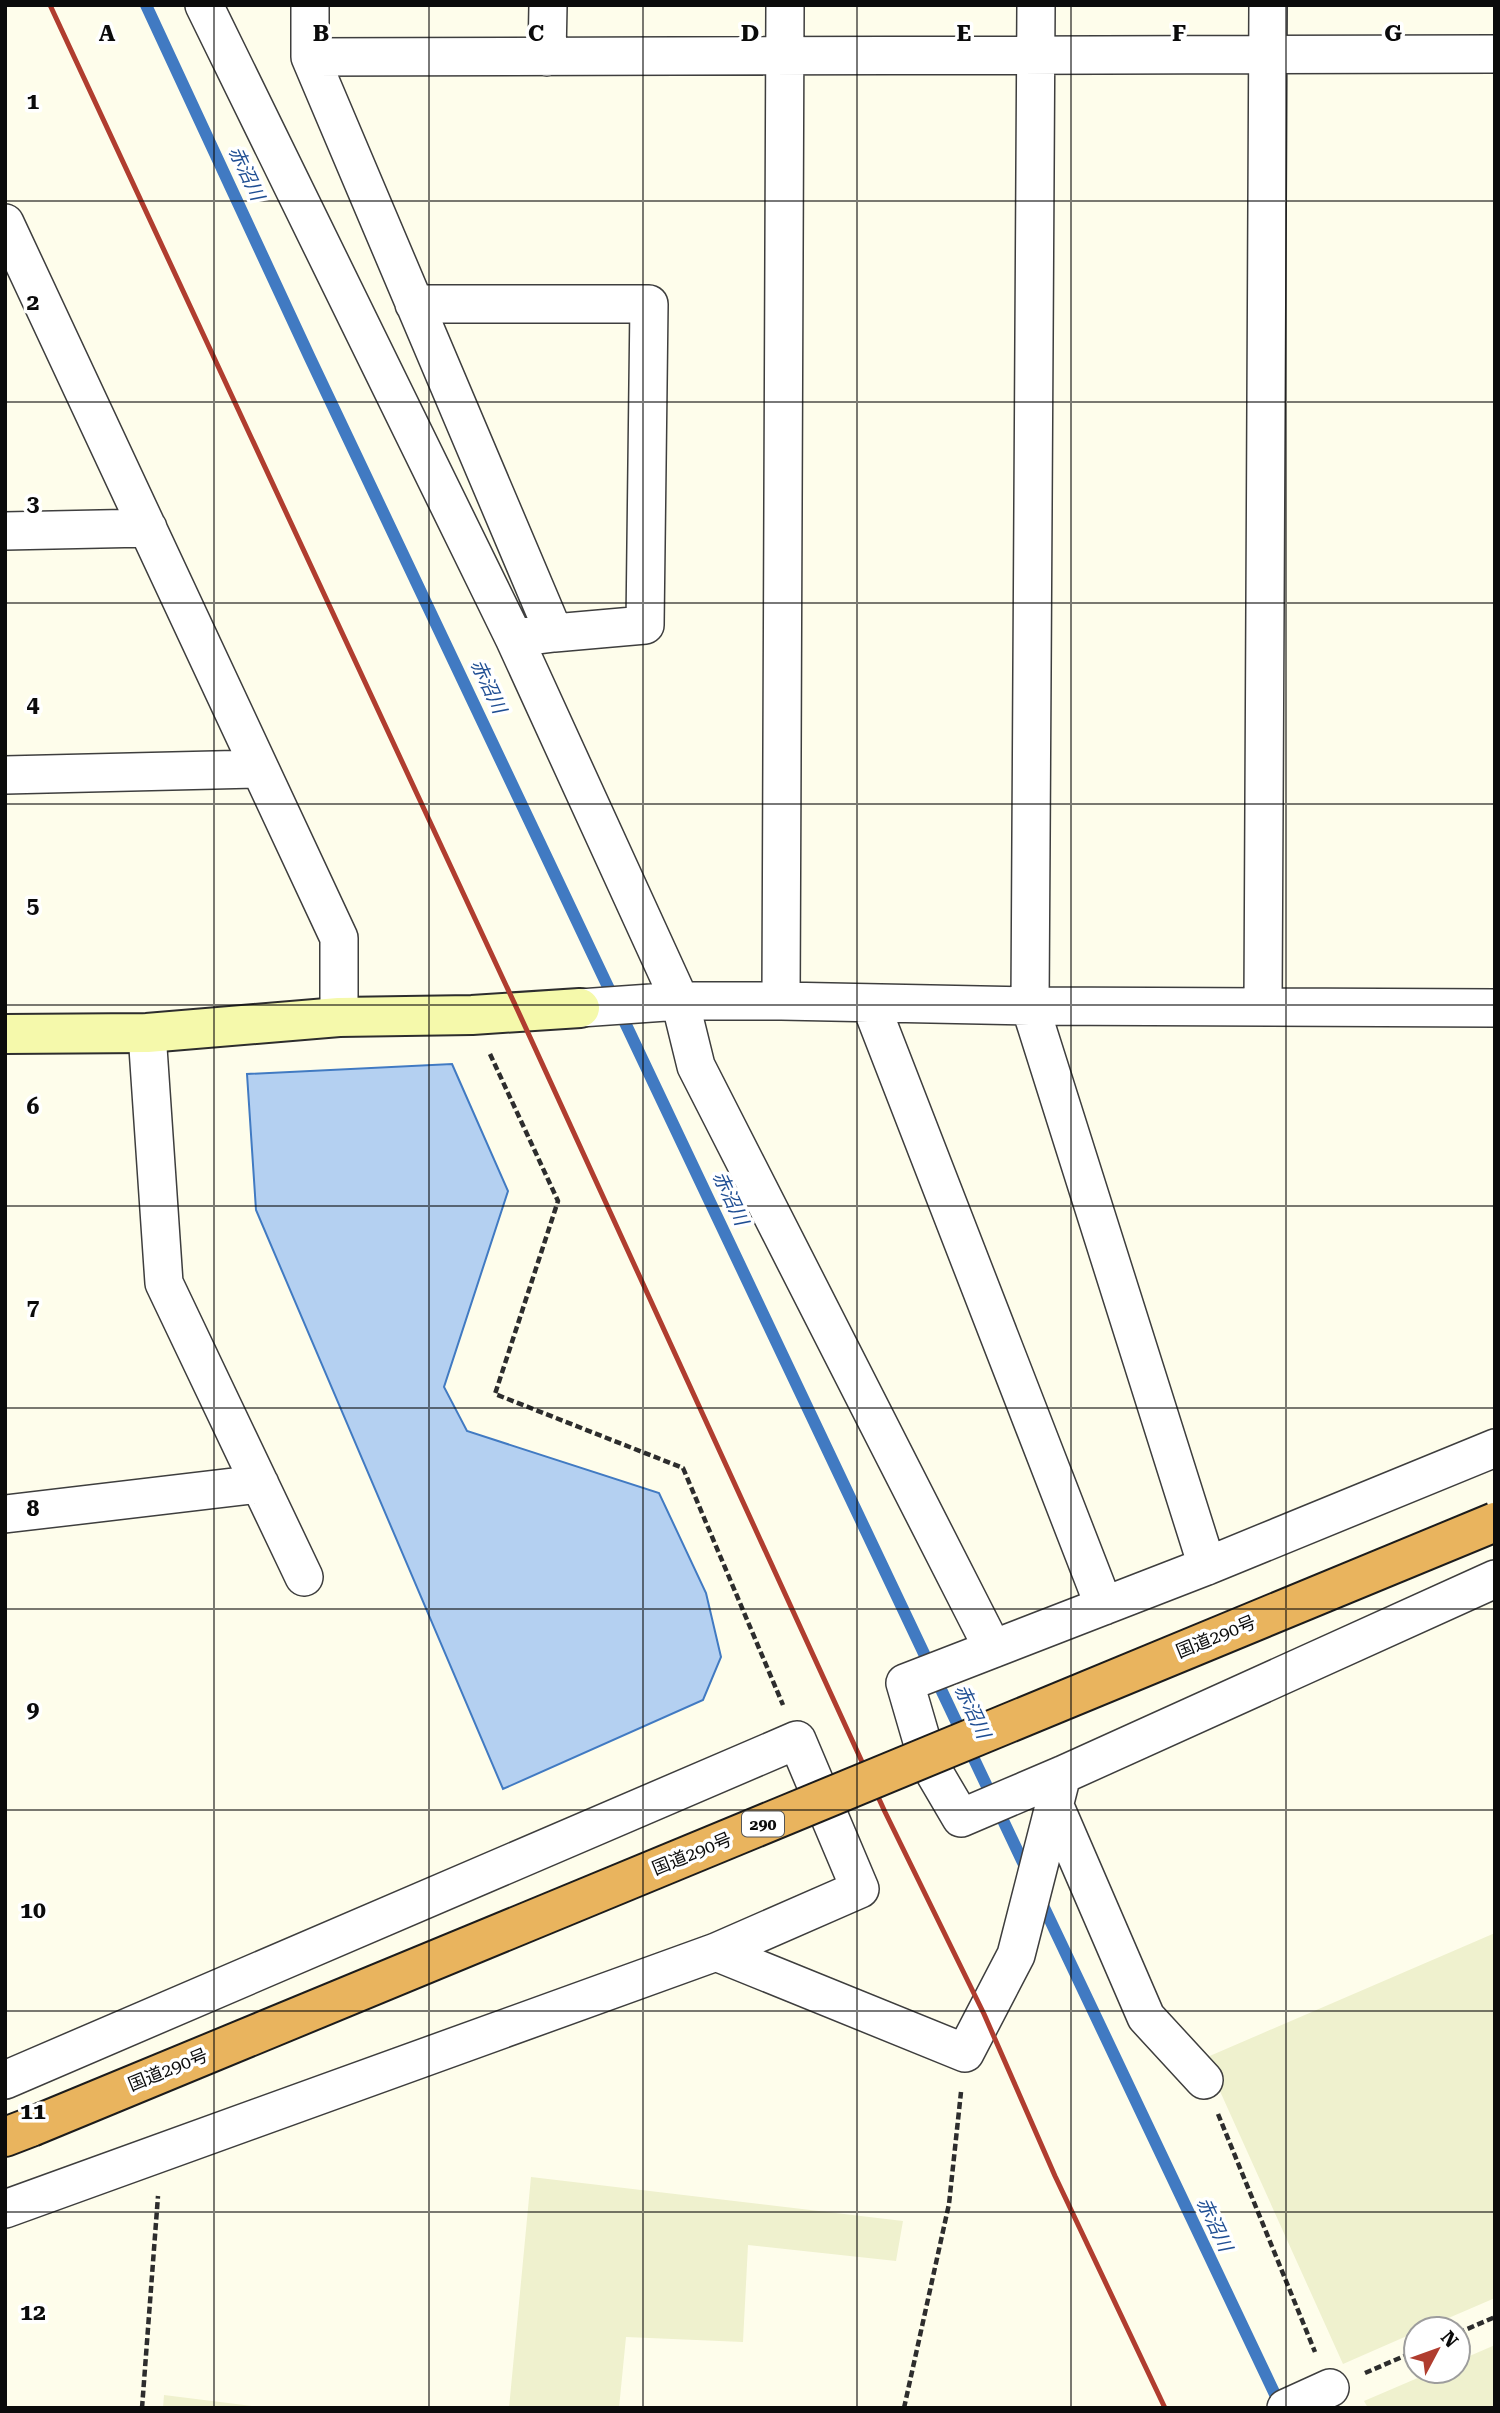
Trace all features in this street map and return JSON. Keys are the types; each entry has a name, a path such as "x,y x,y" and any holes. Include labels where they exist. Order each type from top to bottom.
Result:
{"highway":[{"name":"国道290号","path":"18,2132 1495,1522"}],"street":[{"path":"204,5 514,638 680,1001 696,1066 993,1649"},
{"path":"310,5 310,57 554,633"},
{"path":"547,57 548,5"},
{"path":"781,1001 785,5"},
{"path":"1036,5 1031,1006 1207,1566"},
{"path":"1263,1006 1268,5"},
{"path":"310,57 1495,54"},
{"path":"5,223 18,280 148,528 339,938 340,1017"},
{"path":"414,304 649,304 645,625 514,638"},
{"path":"5,531 148,528"},
{"path":"5,775 260,769"},
{"path":"5,1034 147,1033 340,1017 472,1015 680,1001 1495,1008"},
{"path":"870,1003 1104,1606"},
{"path":"147,1033 164,1283 304,1577"},
{"path":"1495,1448 1207,1566 905,1683 928,1762 961,1818 1058,1790 1495,1579"},
{"path":"5,1514 260,1484"},
{"path":"5,2080 797,1740 860,1889 716,1952 5,2209"},
{"path":"716,1952 965,2053 1016,1955 1058,1790"},
{"path":"1058,1790 1146,2017 1204,2080"},
{"path":"1286,2408 1330,2388"}],"path":[{"path":"472,1015 558,1201 495,1394 683,1468 797,1740"},
{"path":"904,2408 949,2204 965,2053"},
{"path":"1204,2080 1330,2388 1402,2357"},
{"path":"142,2408 161,2153"},
{"path":"1472,2327 1495,2317"}],"green space":[{"path":"1495,1933 1495,2298 1456,2315 1402,2315 1402,2338 1343,2364 1205,2058"},
{"path":"531,2177 903,2221 896,2261 748,2245 743,2342 626,2337 619,2408 509,2408"},
{"path":"1495,2345 1495,2408 1368,2408 1364,2401 1402,2385 1472,2385 1472,2355"},
{"path":"164,2395 267,2408 163,2408"}],"water":[{"path":"452,1064 508,1191 444,1387 467,1431 659,1493 706,1593 721,1657 703,1700 503,1789 256,1210 247,1074"}],"waterway":[{"name":"赤沼川","path":"146,5 310,358 1028,1873"},
{"name":"赤沼川","path":"1040,1899 1281,2407"}],"railway":[{"path":"50,5 518,1011 885,1812 984,2014 1055,2176 1165,2408"}]}
